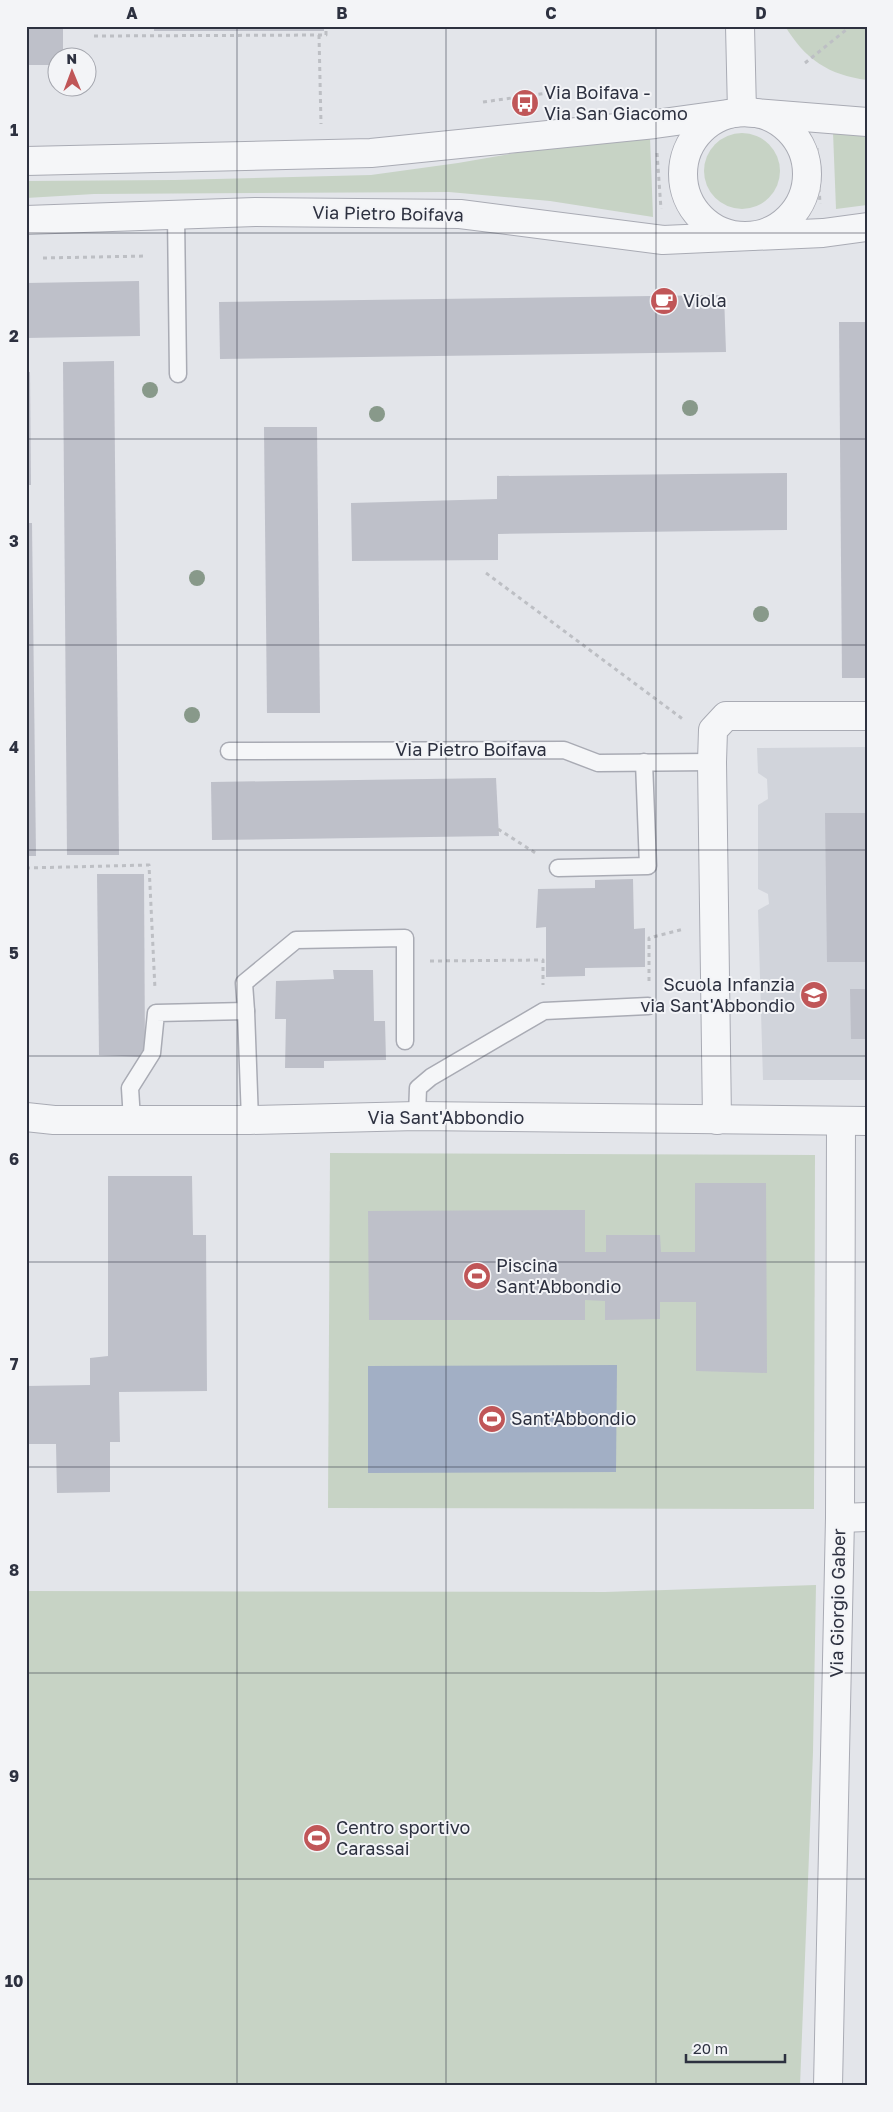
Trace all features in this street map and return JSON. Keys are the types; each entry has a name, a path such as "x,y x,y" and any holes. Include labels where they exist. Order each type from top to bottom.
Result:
{"street":[{"path":"740,26 742,112"},
{"name":"Via Pietro Boifava","path":"26,161 371,154 655,124 742,112 761,114 779,122 794,135 803,152 807,171 805,190 797,208 784,223 767,232 748,236 730,235 714,228 700,217 689,202 683,186 682,168 686,151 695,135 709,123 724,114 742,112 867,122"},
{"name":"Via Pietro Boifava","path":"26,220 255,212 460,214 663,240 823,233 867,227"},
{"path":"717,1120 712,751 714,728 726,716 867,716"},
{"name":"Via Sant'Abbondio","path":"26,1117 54,1120 250,1120 417,1116 854,1121"},
{"name":"Via Giorgio Gaber","path":"828,2086 840,1518 854,1121"},
{"path":"840,1518 867,1517"}],"lane":[{"path":"176,214 178,374"},
{"name":"Via Pietro Boifava","path":"229,751 564,750 598,763 644,762 712,751"},
{"path":"558,868 648,866 644,762"},
{"path":"250,1120 244,983 296,940 405,938 405,1041"},
{"path":"417,1116 418,1088 430,1077 544,1011 648,1006"},
{"path":"132,1120 130,1088 152,1053 156,1013 246,1011"}],"path":[{"path":"94,36 326,35 326,26"},
{"path":"805,63 851,26"},
{"path":"319,35 321,125"},
{"path":"483,102 562,91"},
{"path":"816,145 820,210"},
{"path":"656,147 661,210"},
{"path":"43,258 147,256"},
{"path":"486,573 712,751"},
{"path":"498,829 558,868"},
{"path":"26,868 149,865 156,1013"},
{"path":"648,1006 649,938 693,927"},
{"path":"405,961 543,960 544,1011"}],"shaded area":[{"name":"Scuola Infanzia via Sant'Abbondio","path":"867,747 867,1080 763,1080 758,910 769,904 768,894 758,889 758,805 768,799 767,779 758,773 757,748"}],"green space":[{"path":"785,26 867,26 867,80 841,74 819,64 801,48"},
{"path":"833,132 867,137 867,205 836,209"},
{"path":"750,133 763,139 774,150 780,163 778,186 763,203 750,209 734,209 721,203 706,186 704,163 710,150 727,135"},
{"path":"650,137 653,217 550,201 449,192 94,194 26,198 26,181 175,180 371,175 458,163 579,142"},
{"path":"330,1153 815,1155 814,1509 328,1508"},
{"name":"Centro sportivo Carassai","path":"816,1585 813,1752 800,2086 26,2086 26,1591 605,1592"}],"water":[{"name":"Sant'Abbondio","path":"617,1365 616,1472 368,1473 368,1366"}],"building":[{"path":"26,26 63,26 63,48 48,48 48,65 28,65 28,101 26,101"},
{"path":"154,26 324,26 324,31 154,31"},
{"path":"139,281 140,336 26,338 26,283"},
{"path":"724,295 726,352 220,359 219,302"},
{"path":"839,322 867,322 867,678 842,678"},
{"path":"114,361 119,855 67,855 63,362"},
{"path":"26,372 30,372 31,485 26,485"},
{"path":"264,427 317,427 320,713 267,713"},
{"path":"787,473 787,530 498,534 498,560 352,561 351,503 497,499 497,476"},
{"path":"26,523 32,523 36,856 26,856"},
{"path":"496,778 499,836 212,840 211,782"},
{"path":"825,813 867,813 867,962 827,962"},
{"path":"97,874 144,874 145,1057 99,1055"},
{"path":"633,879 634,929 645,928 645,967 585,968 585,976 546,977 546,927 536,928 538,889 595,888 595,880"},
{"path":"333,970 373,970 374,1021 385,1021 386,1060 324,1061 324,1068 285,1068 286,1019 275,1019 276,981 334,979"},
{"path":"850,989 867,989 867,1039 851,1039"},
{"path":"108,1176 192,1176 193,1235 206,1235 207,1391 119,1392 120,1442 110,1442 110,1492 57,1493 56,1444 26,1444 26,1386 90,1385 90,1358 108,1356"},
{"path":"695,1183 766,1183 767,1373 696,1371 696,1302 660,1302 660,1319 605,1320 605,1301 585,1300 585,1320 369,1320 368,1211 585,1210 585,1252 606,1252 606,1235 660,1235 661,1252 695,1252"}],"place":[{"name":"Via Boifava - Via San Giacomo","path":"525,103"},
{"name":"Viola","path":"664,301"},
{"name":"Scuola Infanzia via Sant'Abbondio","path":"814,995"},
{"name":"Piscina Sant'Abbondio","path":"477,1276"},
{"name":"Sant'Abbondio","path":"492,1419"},
{"name":"Centro sportivo Carassai","path":"317,1838"}]}
